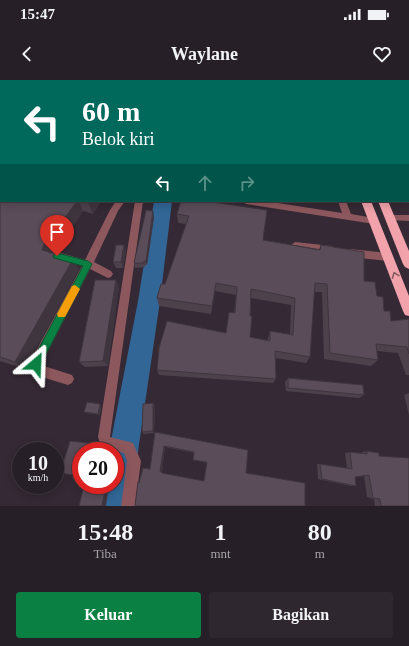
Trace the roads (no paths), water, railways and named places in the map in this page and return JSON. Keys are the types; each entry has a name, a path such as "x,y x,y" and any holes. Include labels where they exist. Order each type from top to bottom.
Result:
{"highway":[{"path":"366,202 409,311"},
{"path":"383,202 409,264"}],"street":[{"path":"68,379 36,370 36,364 88,264 114,210 120,202"},
{"path":"128,506 134,461 128,448 106,442 104,438 139,202"},
{"path":"252,202 374,221"},
{"path":"342,202 348,218"},
{"path":"390,218 406,218"},
{"path":"284,245 388,257"},
{"path":"57,256 88,264 108,274"}],"waterway":[{"path":"115,506 121,462 149,301 163,202"}]}
